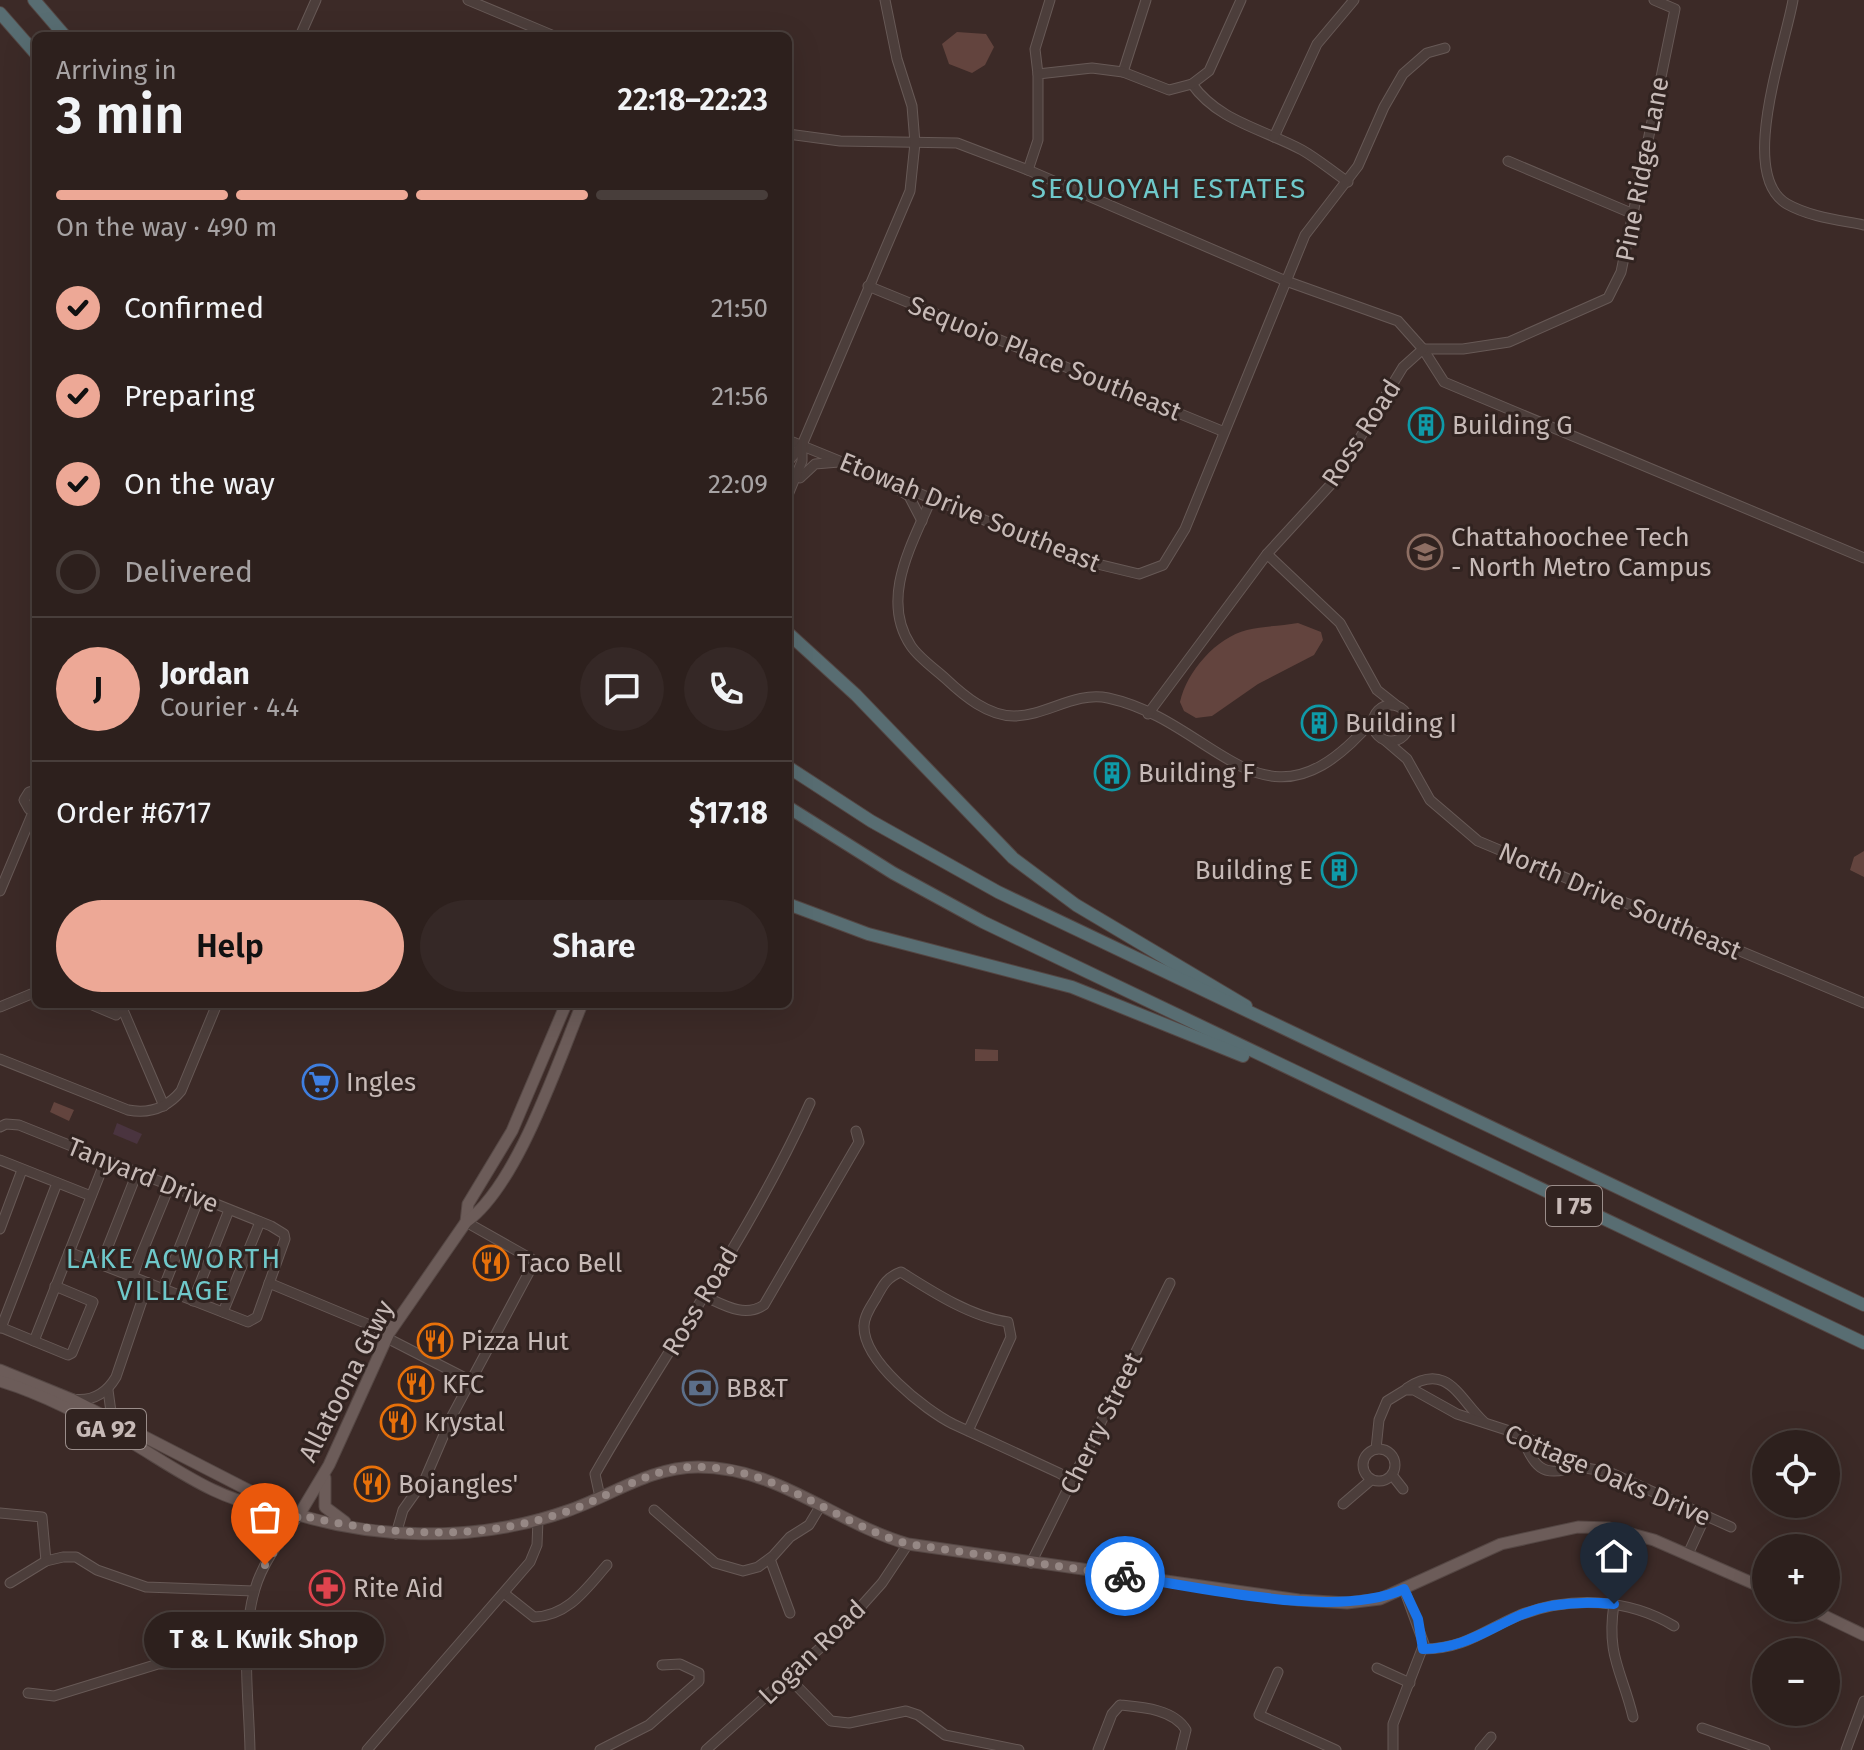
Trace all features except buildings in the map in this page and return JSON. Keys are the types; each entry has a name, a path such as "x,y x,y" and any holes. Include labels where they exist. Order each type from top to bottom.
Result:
{"highway":[{"path":"34,0 62,32"},
{"path":"0,13 32,49"},
{"path":"792,637 856,695 1013,858 1076,905 1233,995 1261,1018"},
{"name":"I 75","path":"792,769 953,869 1864,1305"},
{"name":"I 75","path":"792,810 880,866 983,922 1864,1343"},
{"path":"792,905 895,942 1064,985 1203,1042 1284,1068"}],"main road":[{"path":"466,1222 468,1204 512,1131 564,1008"},
{"path":"466,1222 482,1211 507,1171 534,1120 580,1008"},
{"name":"Allatoona Gtwy","path":"299,1515 326,1470 388,1336 466,1222"},
{"path":"0,1370 71,1399"},
{"name":"GA 92","path":"0,1381 71,1409 253,1506 274,1507 299,1515 396,1534 469,1531 538,1520 661,1472 698,1467 754,1475 874,1532 908,1544 1327,1603 1368,1602 1404,1589 1501,1544 1562,1529 1595,1527 1623,1531 1688,1554 1752,1583"},
{"name":"GA 92","path":"71,1399 258,1495 274,1507"},
{"path":"326,1470 323,1486 325,1507 353,1526"},
{"path":"253,1506 274,1524 278,1544"},
{"path":"1837,1622 1864,1635"}],"street":[{"path":"302,32 316,0"},
{"path":"468,0 544,32"},
{"path":"792,457 802,445 910,191 915,143 912,106 897,59 885,0"},
{"path":"1028,170 1038,140 1035,49 1050,0"},
{"path":"1123,72 1146,0"},
{"path":"1038,74 1092,68 1123,72 1169,90 1192,84 1209,71 1241,0"},
{"path":"1274,137 1317,44 1354,0"},
{"name":"Pine Ridge Lane","path":"1423,349 1463,349 1509,342 1608,298 1621,272 1675,9 1654,0"},
{"path":"1793,0 1762,153 1766,180 1784,203 1814,215 1864,225"},
{"name":"Etowah Drive Southeast","path":"792,441 1085,561 1139,574 1163,565 1173,553 1305,235 1348,182 1403,74 1427,53 1445,48"},
{"path":"1192,84 1205,102 1229,117 1304,151 1348,182"},
{"path":"792,135 840,141 957,143 1028,170 1286,281 1398,321 1423,349 1444,382 1738,508 1864,558"},
{"path":"1508,161 1631,213"},
{"name":"Sequoio Place Southeast","path":"868,286 1222,431"},
{"name":"Ross Road","path":"1148,714 1267,554 1333,482 1403,367 1423,349"},
{"path":"792,485 802,461 802,445"},
{"path":"792,498 804,470 823,462 847,463"},
{"path":"877,475 909,496 922,521"},
{"path":"932,497 902,569 897,590 901,629 913,649 986,710 1010,716 1037,714 1080,698 1107,698 1148,714 1271,779 1294,778 1321,767 1356,741 1386,705 1396,705"},
{"path":"1267,554 1340,623 1377,690 1408,716 1405,734 1397,740 1356,741"},
{"path":"1377,690 1375,716 1382,739"},
{"path":"1127,706 1159,699"},
{"name":"North Drive Southeast","path":"1405,734 1407,759"},
{"name":"North Drive Southeast","path":"1382,739 1407,759 1430,800 1478,841 1864,1003"},
{"path":"32,791 24,800 32,807"},
{"path":"0,891 32,817"},
{"path":"0,1007 32,994"},
{"path":"99,1008 116,1015 123,1008"},
{"path":"124,1008 164,1106"},
{"path":"0,1059 128,1110 147,1112 164,1106 181,1091 215,1008"},
{"name":"Ross Road","path":"600,1497 595,1474 704,1296 792,1142 810,1103"},
{"name":"Tanyard Drive","path":"0,1127 19,1125 284,1234 284,1244 269,1283"},
{"path":"704,1296 741,1311 755,1311 764,1305 859,1142 856,1131"},
{"path":"34,1341 106,1159"},
{"path":"0,1160 91,1196"},
{"path":"0,1229 22,1170"},
{"path":"101,1264 137,1173"},
{"path":"55,1286 93,1302 72,1353 68,1355 1,1328 57,1183"},
{"path":"132,1277 169,1187"},
{"path":"163,1289 199,1198"},
{"path":"193,1301 229,1210"},
{"path":"223,1312 260,1222"},
{"path":"396,1534 403,1510 425,1479 471,1381 535,1261 466,1222"},
{"path":"69,1252 248,1322 257,1317 269,1283 388,1336 471,1381"},
{"path":"968,1431 1011,1337 1008,1322 991,1318 915,1283 901,1272 892,1275 886,1279 865,1319 867,1341 913,1399 968,1431 1073,1481"},
{"path":"71,1399 87,1400 108,1390 116,1377 148,1283"},
{"name":"Cherry Street","path":"1031,1563 1170,1283"},
{"name":"Cottage Oaks Drive","path":"1405,1390 1418,1381 1443,1381 1453,1385 1485,1424"},
{"path":"108,1390 111,1412 118,1423"},
{"path":"1392,1475 1380,1482 1371,1480 1364,1472 1364,1459 1376,1449 1379,1420 1387,1401 1405,1390"},
{"name":"Cottage Oaks Drive","path":"1405,1390 1425,1393 1457,1414 1521,1435 1578,1465 1609,1472 1731,1527"},
{"path":"1521,1435 1529,1458 1544,1470 1566,1470 1578,1465"},
{"path":"1376,1449 1386,1451 1394,1459 1392,1475 1403,1489"},
{"path":"1343,1504 1371,1480"},
{"path":"654,1510 715,1563 729,1569 751,1569 770,1559 790,1537 809,1525 821,1505"},
{"path":"0,1513 42,1517 46,1561"},
{"name":"Allatoona Gtwy","path":"250,1750 249,1662 254,1591 278,1544 299,1515"},
{"path":"1688,1554 1705,1517"},
{"path":"367,1750 505,1594 535,1553 538,1520"},
{"name":"Logan Road","path":"710,1749 855,1614 908,1544"},
{"path":"10,1583 46,1561 76,1557 97,1570 146,1587 254,1591"},
{"path":"770,1559 790,1613"},
{"path":"505,1594 534,1617 546,1617 563,1611 607,1565"},
{"path":"1393,1750 1393,1724 1423,1649 1421,1629 1404,1589"},
{"path":"1423,1649 1460,1646 1519,1616 1581,1603 1614,1604 1645,1611 1674,1626"},
{"path":"1614,1604 1610,1636 1613,1661 1633,1717"},
{"path":"28,1693 54,1696 158,1664 249,1662"},
{"path":"600,1750 649,1725 699,1681 699,1673 689,1666 662,1665"},
{"path":"1377,1668 1410,1683"},
{"path":"1278,1672 1259,1715 1336,1750"},
{"path":"788,1677 831,1721 849,1723 906,1711 918,1715 939,1733 1019,1750"},
{"path":"1846,1750 1864,1701"},
{"path":"1098,1750 1112,1714 1120,1705 1141,1705 1178,1720 1186,1730 1181,1750"},
{"path":"1702,1728 1765,1750"},
{"path":"1480,1750 1491,1737"}],"shaded area":[{"path":"957,32 986,34 994,47 985,65 972,73 949,64 942,44"},
{"path":"1298,623 1321,632 1323,640 1314,655 1258,684 1212,716 1196,718 1184,711 1180,702 1189,679 1204,657 1224,640 1247,630"},
{"path":"1864,851 1864,877 1850,870 1854,857"},
{"path":"975,1049 998,1050 998,1061 975,1061"},
{"path":"54,1102 74,1110 69,1121 50,1112"},
{"path":"117,1123 142,1134 137,1144 113,1134"}],"way so far":[{"path":"265,1565 299,1515 396,1534 469,1531 538,1520 672,1469 698,1467 726,1469 774,1481 848,1520 908,1544 1125,1576"}],"place":[{"name":"Building G","path":"1426,425"},
{"name":"Chattahoochee Tech - North Metro Campus","path":"1425,552"},
{"name":"Building I","path":"1319,723"},
{"name":"Building F","path":"1112,773"},
{"name":"Building E","path":"1339,870"},
{"name":"Ingles","path":"320,1082"},
{"name":"Taco Bell","path":"491,1263"},
{"name":"Pizza Hut","path":"435,1341"},
{"name":"KFC","path":"416,1384"},
{"name":"BB&T","path":"700,1388"},
{"name":"Krystal","path":"398,1422"},
{"name":"Bojangles'","path":"372,1484"},
{"name":"T & L Kwik Shop","path":"265,1565"},
{"name":"Rite Aid","path":"327,1588"}],"district":[{"name":"SEQUOYAH ESTATES","path":"1169,188"},
{"name":"LAKE ACWORTH VILLAGE","path":"174,1274"}],"route":[{"path":"1125,1576 1327,1603 1368,1602 1404,1589 1418,1619 1424,1638 1423,1649 1460,1646 1534,1611 1571,1603 1614,1604"}]}
